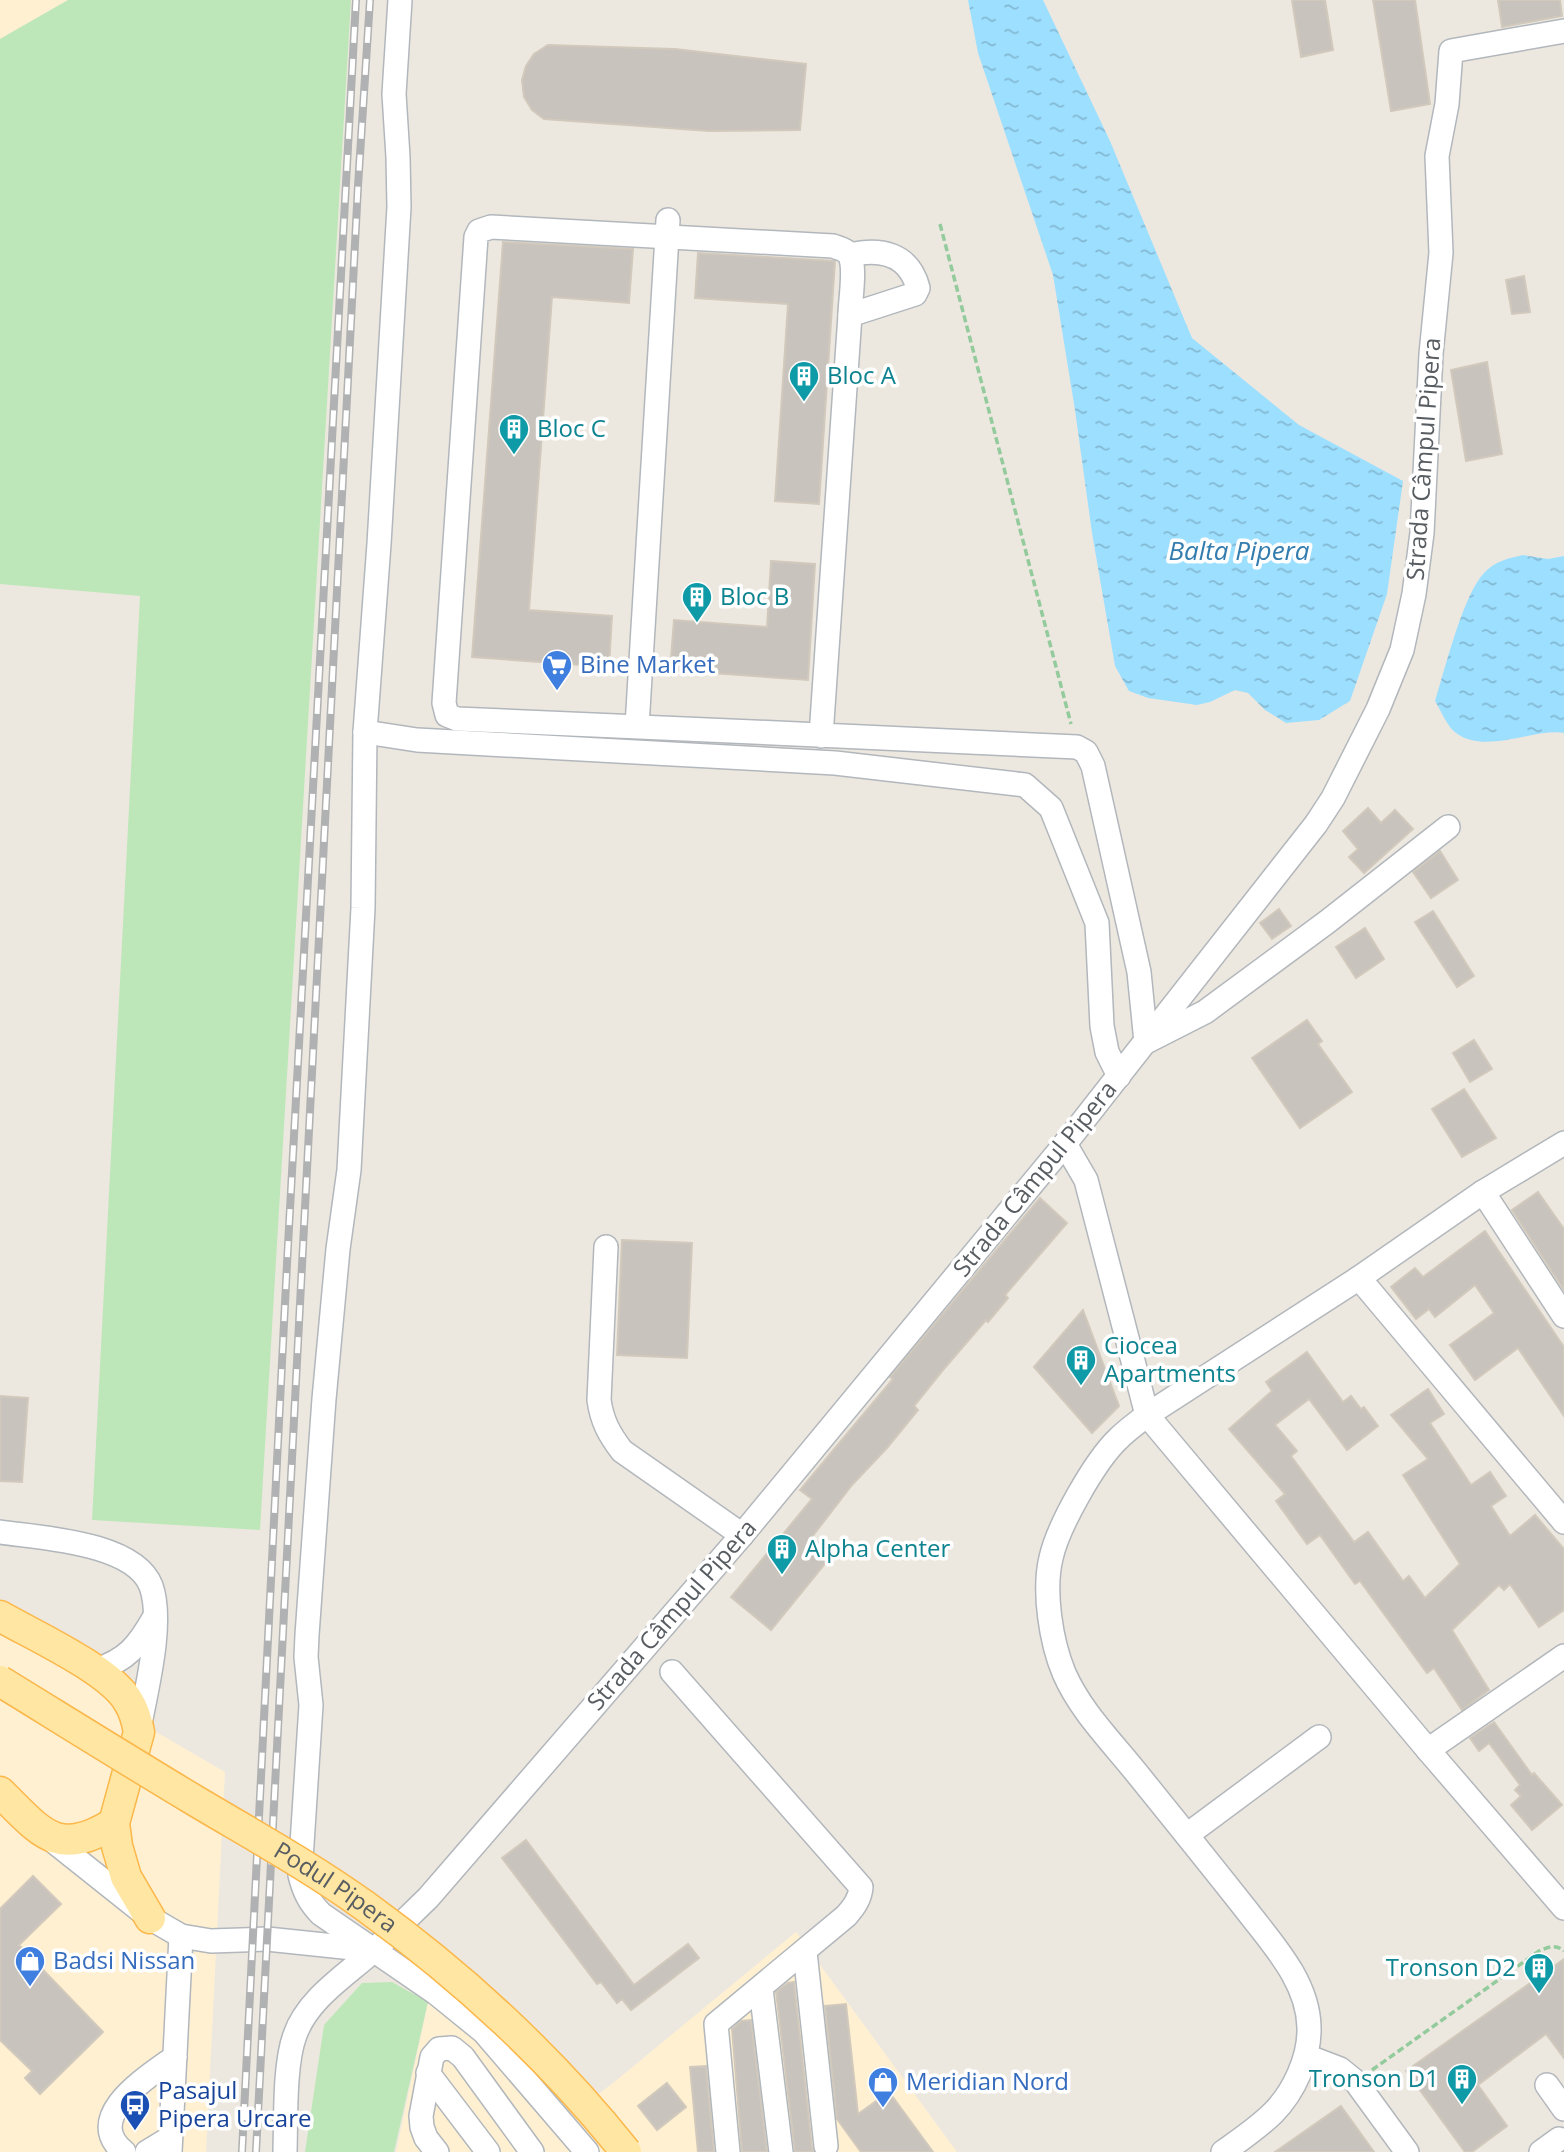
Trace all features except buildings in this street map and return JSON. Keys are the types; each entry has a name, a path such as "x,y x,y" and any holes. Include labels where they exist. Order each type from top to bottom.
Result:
{"main road":[{"path":"0,1616 96,1670 128,1699 139,1732 114,1823 126,1877 150,1918"},
{"name":"Podul Pipera","path":"0,1681 289,1857 363,1905 420,1947 550,2064 597,2115 626,2152"},
{"path":"0,1792 47,1836 80,1839 114,1823"}],"street":[{"path":"400,0 394,94 399,207 365,732 363,908 350,1157 324,1398 308,1621 306,1657 311,1705 300,1875 304,1892 311,1905 321,1914 436,1993 484,2032 587,2152"},
{"name":"Strada Câmpul Pipera","path":"285,2152 289,2064 294,2036 313,2005 428,1898 742,1535 1065,1144 1333,798 1373,718 1402,650 1414,594 1422,533 1431,354 1441,253 1437,156 1447,104 1451,51 1564,31"},
{"path":"520,216 577,220 590,233"},
{"path":"821,736 850,315 850,255 833,246 668,229 590,233 491,228 479,230 476,237 444,703 447,715 457,719 637,726 821,736 1077,747 1086,752 1093,765 1139,972 1146,1042 1205,1012 1327,922 1448,827"},
{"path":"637,726 668,229"},
{"path":"850,255 870,250 903,262 915,277 918,288 915,294 850,315"},
{"path":"365,732 416,740 835,762 1025,785 1051,808 1097,923 1102,1026 1107,1052 1119,1076"},
{"path":"1223,2152 1274,2112 1294,2085 1306,2056 1309,2027 1303,1992 1281,1956 1081,1705 1064,1672 1053,1632 1048,1599 1051,1558 1066,1520 1092,1471 1117,1440 1147,1415 1359,1278 1483,1192 1564,1143"},
{"path":"1065,1144 1086,1180 1147,1415 1564,1908"},
{"path":"1483,1192 1564,1317"},
{"path":"606,1247 599,1400 603,1421 622,1451 742,1535"},
{"path":"1359,1278 1564,1522"},
{"path":"0,1532 88,1545 131,1562 142,1572 150,1584 155,1615 153,1648 139,1732"},
{"path":"96,1670 111,1665 128,1653 143,1637 155,1615"},
{"path":"1428,1750 1564,1656"},
{"path":"672,1672 861,1887 852,1910 716,2024 728,2152"},
{"path":"1187,1835 1319,1737"},
{"path":"47,1836 150,1918 181,1936 201,1941 267,1939 375,1950"},
{"path":"147,2152 170,2145 181,1936"},
{"path":"805,1952 826,2146"},
{"path":"761,1989 781,2152"},
{"path":"437,2152 426,2138 421,2116 432,2057 439,2049 452,2049 463,2057 532,2152"},
{"path":"1306,2056 1340,2069 1356,2082 1407,2152"},
{"path":"124,2152 111,2137 113,2113 128,2093 174,2057"},
{"path":"428,2073 488,2152"},
{"path":"1547,2085 1564,2109"}],"path":[{"path":"940,224 1077,747"},
{"path":"1356,2082 1539,1951 1549,1946 1564,1951"}],"shaded area":[{"path":"0,0 68,0 0,39"},
{"path":"0,1613 153,1730 225,1772 206,2152 0,2152"},
{"path":"796,1932 957,2152 396,2152 428,2002 459,2020 556,2127"}],"green space":[{"path":"68,0 351,0 260,1530 92,1520 140,596 0,584 0,39"},
{"path":"392,1982 428,2002 394,2152 305,2152 324,2025 362,1983"}],"water":[{"name":"Balta Pipera","path":"968,0 1043,0 1110,141 1192,338 1299,425 1403,481 1387,594 1350,701 1319,720 1286,723 1265,710 1248,693 1235,690 1197,705 1148,698 1129,691 1115,666 1053,275 978,53"},
{"path":"1523,555 1548,559 1564,556 1564,733 1552,732 1481,742 1468,739 1453,730 1435,701 1449,652 1469,598 1484,573 1497,563"}],"railway":[{"path":"242,2152 356,0"},
{"path":"256,2152 358,186 370,0"}],"place":[{"name":"Bloc A","path":"804,403"},
{"name":"Bloc C","path":"514,456"},
{"name":"Bloc B","path":"697,624"},
{"name":"Bine Market","path":"557,692"},
{"name":"Ciocea Apartments","path":"1081,1387"},
{"name":"Alpha Center","path":"782,1576"},
{"name":"Badsi Nissan","path":"30,1988"},
{"name":"Tronson D2","path":"1539,1995"},
{"name":"Tronson D1","path":"1462,2106"},
{"name":"Meridian Nord","path":"883,2109"},
{"name":"Pasajul Pipera Urcare","path":"135,2132"}]}
